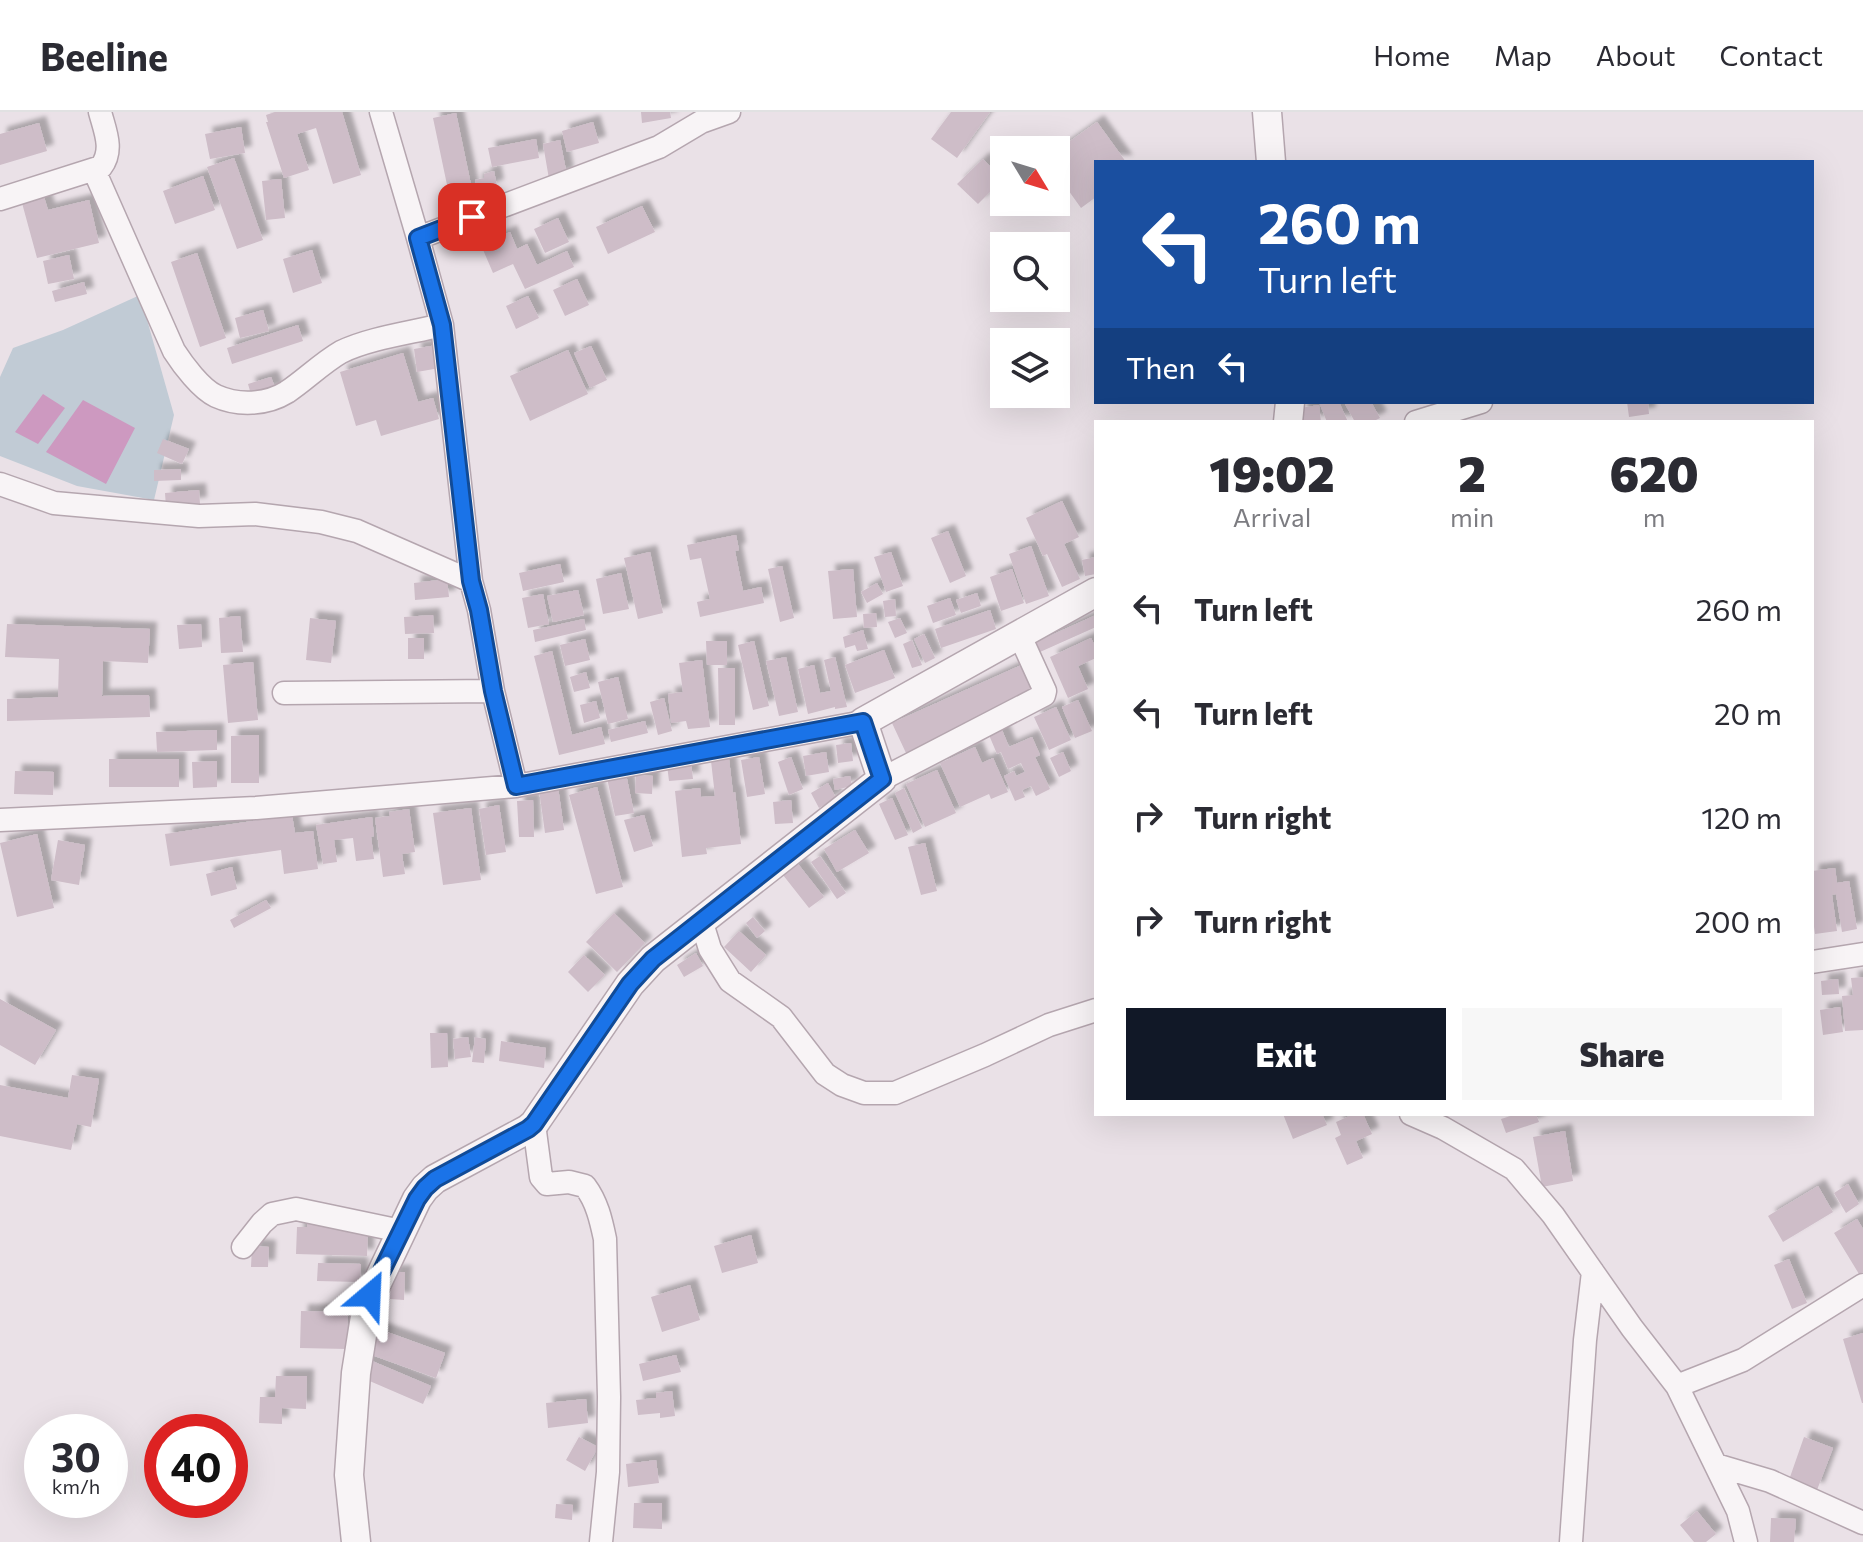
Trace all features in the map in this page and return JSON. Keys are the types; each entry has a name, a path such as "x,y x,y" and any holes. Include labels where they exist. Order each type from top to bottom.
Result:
{"street":[{"path":"0,199 101,167 108,154 108,144 100,112"},
{"path":"381,112 442,325 471,581 516,786"},
{"path":"418,238 659,147 701,117 729,112"},
{"path":"1267,112 1271,160"},
{"path":"94,170 174,351 184,366 214,395 236,402 266,402 285,393 338,354 356,346 442,325"},
{"path":"1422,420 1474,404"},
{"path":"0,484 54,503 199,516 255,514 321,522 357,531 471,581"},
{"path":"0,820 256,808 516,786 863,722 1094,593"},
{"path":"356,1542 349,1475 356,1373 370,1295 425,1188 435,1179 534,1124 630,984 653,959 701,920 882,779 1044,695 1045,691 1020,636"},
{"path":"284,693 493,691"},
{"path":"863,722 882,779"},
{"path":"701,920 710,949 730,981 781,1017 825,1074 842,1085 864,1093 895,1093 1049,1025 1094,1011"},
{"path":"1814,962 1863,954"},
{"path":"1416,1116 1443,1128 1514,1169 1553,1215 1677,1386 1738,1511 1746,1542"},
{"path":"534,1124 541,1177 547,1184 569,1182 585,1186 600,1215 605,1239 609,1397 608,1472 601,1542"},
{"path":"243,1247 272,1214 296,1209 401,1231"},
{"path":"1571,1542 1585,1340 1593,1272"},
{"path":"1677,1386 1743,1360 1863,1285"},
{"path":"1716,1465 1770,1481 1863,1523"}],"shaded area":[{"path":"140,295 174,415 154,500 77,486 0,456 0,377 13,348 63,330"},
{"path":"43,394 65,408 38,444 15,432"},
{"path":"83,400 135,428 106,484 46,452"}],"building":[{"path":"275,112 342,112 361,175 333,184 316,128 297,134 309,170 284,178 266,122 266,115"},
{"path":"641,112 670,112 671,118 642,123"},
{"path":"951,112 990,112 957,158 931,139"},
{"path":"456,113 474,199 451,204 433,118"},
{"path":"593,122 599,143 567,152 562,131"},
{"path":"1097,122 1125,160 1094,160 1094,198 1081,208 1070,193 1070,141"},
{"path":"39,123 47,151 0,165 0,134"},
{"path":"241,127 245,153 210,159 205,134"},
{"path":"536,139 539,158 492,167 488,148"},
{"path":"560,140 567,175 549,179 543,144"},
{"path":"234,158 263,240 237,249 207,167"},
{"path":"983,159 990,166 990,192 978,204 957,184"},
{"path":"494,171 497,186 478,193 475,180"},
{"path":"203,176 215,210 175,224 163,191"},
{"path":"281,179 285,218 266,220 262,181"},
{"path":"44,197 48,210 89,200 99,243 37,258 22,203"},
{"path":"642,206 655,232 608,254 596,227"},
{"path":"558,218 569,242 545,253 534,229"},
{"path":"510,232 517,249 527,244 537,265 567,251 574,267 525,289 513,264 493,273 481,245"},
{"path":"312,250 322,283 293,293 283,259"},
{"path":"197,253 226,338 200,347 171,262"},
{"path":"69,255 74,279 48,284 43,261"},
{"path":"577,279 589,305 565,316 553,290"},
{"path":"84,282 87,294 55,302 52,291"},
{"path":"528,296 539,318 516,329 506,306"},
{"path":"263,310 269,331 240,338 235,318"},
{"path":"298,325 303,341 232,364 227,348"},
{"path":"442,344 445,367 417,372 414,349"},
{"path":"591,346 607,380 590,388 574,353"},
{"path":"568,350 588,394 530,421 510,376"},
{"path":"403,353 418,402 433,398 439,419 381,436 376,420 356,426 340,372"},
{"path":"271,377 276,390 252,398 248,384"},
{"path":"1320,404 1340,404 1347,420 1326,420"},
{"path":"1345,404 1372,404 1380,418 1376,420 1354,420"},
{"path":"1627,404 1648,404 1649,414 1629,417"},
{"path":"1319,405 1321,420 1302,420 1300,408"},
{"path":"163,439 189,449 182,464 157,453"},
{"path":"181,469 181,480 154,481 154,470"},
{"path":"199,490 200,504 166,507 165,493"},
{"path":"1062,501 1079,537 1064,544 1080,579 1062,587 1047,554 1043,556 1026,518"},
{"path":"948,531 966,576 950,583 931,538"},
{"path":"736,535 739,550 735,551 743,591 761,587 764,603 700,617 697,602 710,599 701,558 690,560 687,545"},
{"path":"1031,546 1049,596 1026,604 1009,554"},
{"path":"650,552 663,613 638,619 624,558"},
{"path":"891,552 903,586 886,592 874,557"},
{"path":"1094,557 1094,574 1085,576 1082,560"},
{"path":"560,564 564,582 523,591 519,573"},
{"path":"782,566 794,618 780,622 768,569"},
{"path":"853,569 857,617 833,619 828,571"},
{"path":"1012,569 1024,603 1001,611 990,577"},
{"path":"621,573 629,609 603,614 596,579"},
{"path":"447,579 449,597 415,600 414,583"},
{"path":"877,583 883,594 867,603 861,592"},
{"path":"578,590 584,615 553,622 547,596"},
{"path":"977,593 981,606 961,613 956,600"},
{"path":"543,594 549,624 528,628 522,598"},
{"path":"950,598 956,615 933,623 927,606"},
{"path":"895,599 896,616 885,617 883,601"},
{"path":"990,610 996,629 941,648 935,629"},
{"path":"876,613 877,627 864,628 863,614"},
{"path":"433,615 434,633 405,634 404,617"},
{"path":"240,616 243,652 221,653 219,618"},
{"path":"1094,616 1094,628 1040,652 1036,642"},
{"path":"310,618 336,621 331,663 306,660"},
{"path":"900,618 907,633 895,638 888,622"},
{"path":"584,619 586,630 535,642 533,630"},
{"path":"7,624 150,629 148,663 103,661 102,696 149,695 150,717 7,721 7,699 58,697 59,659 5,657"},
{"path":"201,624 202,647 179,649 177,625"},
{"path":"863,630 868,649 857,651 855,645 845,648 843,637"},
{"path":"924,634 935,658 925,663 914,639"},
{"path":"408,638 424,638 424,659 408,659"},
{"path":"1091,638 1094,659 1078,666 1088,689 1068,698 1050,657"},
{"path":"585,639 590,660 565,666 560,645"},
{"path":"912,640 922,665 912,668 903,644"},
{"path":"706,641 727,641 727,665 707,665"},
{"path":"754,641 769,706 753,710 738,645"},
{"path":"884,650 895,678 855,693 845,665"},
{"path":"552,651 572,735 601,727 605,744 559,755 534,656"},
{"path":"786,657 798,712 779,716 766,661"},
{"path":"835,657 847,707 808,714 798,669 814,665 820,693 831,691 824,660"},
{"path":"702,660 710,727 688,729 686,721 671,723 668,694 683,692 679,663"},
{"path":"253,662 258,720 228,723 223,665"},
{"path":"1028,662 1041,692 906,753 892,723"},
{"path":"718,668 735,668 735,725 719,725"},
{"path":"586,672 590,688 574,692 570,677"},
{"path":"618,677 628,719 608,724 598,682"},
{"path":"664,698 672,731 658,735 650,702"},
{"path":"1078,700 1092,731 1075,738 1062,707"},
{"path":"596,701 600,718 584,723 580,705"},
{"path":"1056,707 1071,740 1049,750 1034,717"},
{"path":"645,721 648,733 611,742 608,730"},
{"path":"217,730 217,750 157,752 156,732"},
{"path":"1002,730 1009,747 1032,737 1040,755 1035,757 1050,789 1036,796 1031,786 1022,790 1025,797 1015,801 1004,776 1014,771 1016,776 1025,772 1021,763 1008,769 1001,752 997,754 989,735"},
{"path":"259,735 259,783 231,783 231,736"},
{"path":"851,743 853,761 838,763 836,745"},
{"path":"975,747 982,763 993,758 1008,792 991,799 989,794 960,807 940,763"},
{"path":"826,752 829,772 806,776 803,756"},
{"path":"1063,752 1071,771 1059,777 1050,758"},
{"path":"759,757 765,794 747,797 741,760"},
{"path":"791,757 803,789 789,795 778,762"},
{"path":"109,759 179,759 179,787 109,787"},
{"path":"729,759 741,844 706,848 707,854 682,857 675,791 700,788 701,797 715,796 711,761"},
{"path":"217,761 217,787 193,788 192,762"},
{"path":"691,763 693,779 669,781 667,765"},
{"path":"937,770 956,813 925,827 906,784"},
{"path":"15,771 54,772 53,795 14,794"},
{"path":"626,774 634,813 615,816 607,778"},
{"path":"636,775 653,776 652,794 635,793"},
{"path":"850,776 852,786 835,790 833,779"},
{"path":"828,783 836,798 819,808 811,793"},
{"path":"558,787 564,830 545,833 539,790"},
{"path":"597,787 623,887 596,894 569,795"},
{"path":"904,788 922,828 913,833 895,793"},
{"path":"892,798 908,835 895,840 879,804"},
{"path":"533,800 534,837 519,837 517,801"},
{"path":"791,800 793,823 775,824 773,802"},
{"path":"499,805 506,852 486,855 479,809"},
{"path":"471,808 481,880 443,885 433,813"},
{"path":"409,809 415,852 402,854 405,874 383,877 375,818"},
{"path":"292,815 295,833 313,831 318,869 284,874 281,850 170,866 165,834"},
{"path":"644,815 653,846 634,852 624,820"},
{"path":"372,817 374,859 356,861 353,838 334,840 337,862 323,864 316,825"},
{"path":"855,830 869,853 837,872 824,849"},
{"path":"37,834 54,908 17,917 0,843"},
{"path":"58,840 85,845 79,885 51,880"},
{"path":"925,843 937,891 921,895 908,847"},
{"path":"820,856 846,893 837,899 811,862"},
{"path":"798,864 824,897 809,908 783,875"},
{"path":"232,867 237,889 211,896 206,874"},
{"path":"1835,868 1837,883 1849,881 1857,929 1842,932 1836,894 1832,895 1837,931 1815,934 1814,871"},
{"path":"266,900 271,908 234,928 230,920"},
{"path":"614,913 645,943 617,972 586,942"},
{"path":"753,917 765,931 757,938 746,923"},
{"path":"739,931 766,955 751,972 724,947"},
{"path":"696,953 703,966 684,977 677,965"},
{"path":"584,955 605,975 588,992 568,972"},
{"path":"1863,977 1863,1030 1845,1031 1842,996 1853,995 1851,978"},
{"path":"1838,979 1839,994 1822,995 1821,981"},
{"path":"0,999 56,1030 35,1065 0,1045"},
{"path":"1840,1007 1843,1032 1823,1035 1820,1010"},
{"path":"430,1033 447,1033 448,1067 431,1068"},
{"path":"468,1037 471,1057 455,1059 453,1039"},
{"path":"475,1037 486,1039 484,1063 472,1062"},
{"path":"501,1041 546,1048 544,1068 499,1061"},
{"path":"72,1075 99,1079 91,1127 77,1124 71,1150 0,1136 0,1085 68,1098"},
{"path":"1284,1116 1323,1116 1327,1125 1293,1139"},
{"path":"1350,1116 1364,1116 1372,1134 1356,1141 1363,1158 1347,1165 1335,1138 1341,1135 1336,1122"},
{"path":"1537,1116 1539,1122 1506,1133 1501,1119"},
{"path":"1565,1131 1573,1181 1542,1187 1533,1137"},
{"path":"1848,1184 1859,1204 1846,1213 1834,1193"},
{"path":"1818,1186 1833,1212 1783,1242 1768,1216"},
{"path":"1857,1219 1863,1229 1863,1272 1859,1274 1834,1233"},
{"path":"307,1222 339,1223 339,1229 368,1230 367,1256 296,1254 297,1227 307,1227"},
{"path":"751,1235 758,1263 722,1273 714,1246"},
{"path":"252,1246 269,1247 268,1267 251,1267"},
{"path":"1789,1259 1807,1303 1792,1309 1774,1265"},
{"path":"318,1263 361,1264 360,1282 317,1281"},
{"path":"391,1272 405,1272 404,1300 390,1299"},
{"path":"690,1285 700,1320 662,1332 651,1297"},
{"path":"301,1311 348,1312 347,1349 300,1348"},
{"path":"379,1329 445,1353 436,1378 369,1354"},
{"path":"1863,1333 1863,1403 1862,1403 1843,1339"},
{"path":"676,1355 681,1372 643,1381 639,1364"},
{"path":"365,1358 431,1386 423,1404 358,1376"},
{"path":"276,1376 307,1376 306,1409 282,1408 282,1424 259,1423 260,1397 275,1397"},
{"path":"672,1391 675,1416 660,1418 660,1413 638,1415 636,1400 656,1398 656,1393"},
{"path":"586,1399 588,1423 548,1428 546,1403"},
{"path":"579,1437 598,1447 585,1471 566,1460"},
{"path":"1804,1437 1833,1448 1817,1490 1789,1480"},
{"path":"656,1460 659,1483 628,1487 626,1464"},
{"path":"634,1503 662,1503 662,1529 633,1528"},
{"path":"556,1504 573,1505 572,1520 555,1518"},
{"path":"1697,1511 1716,1534 1706,1542 1694,1542 1680,1525"},
{"path":"1771,1518 1796,1519 1794,1542 1770,1542"}],"route":[{"path":"370,1295 425,1188 435,1179 534,1124 630,984 653,959 882,779 863,722 516,786 471,581 442,325 418,238 472,217"}]}
